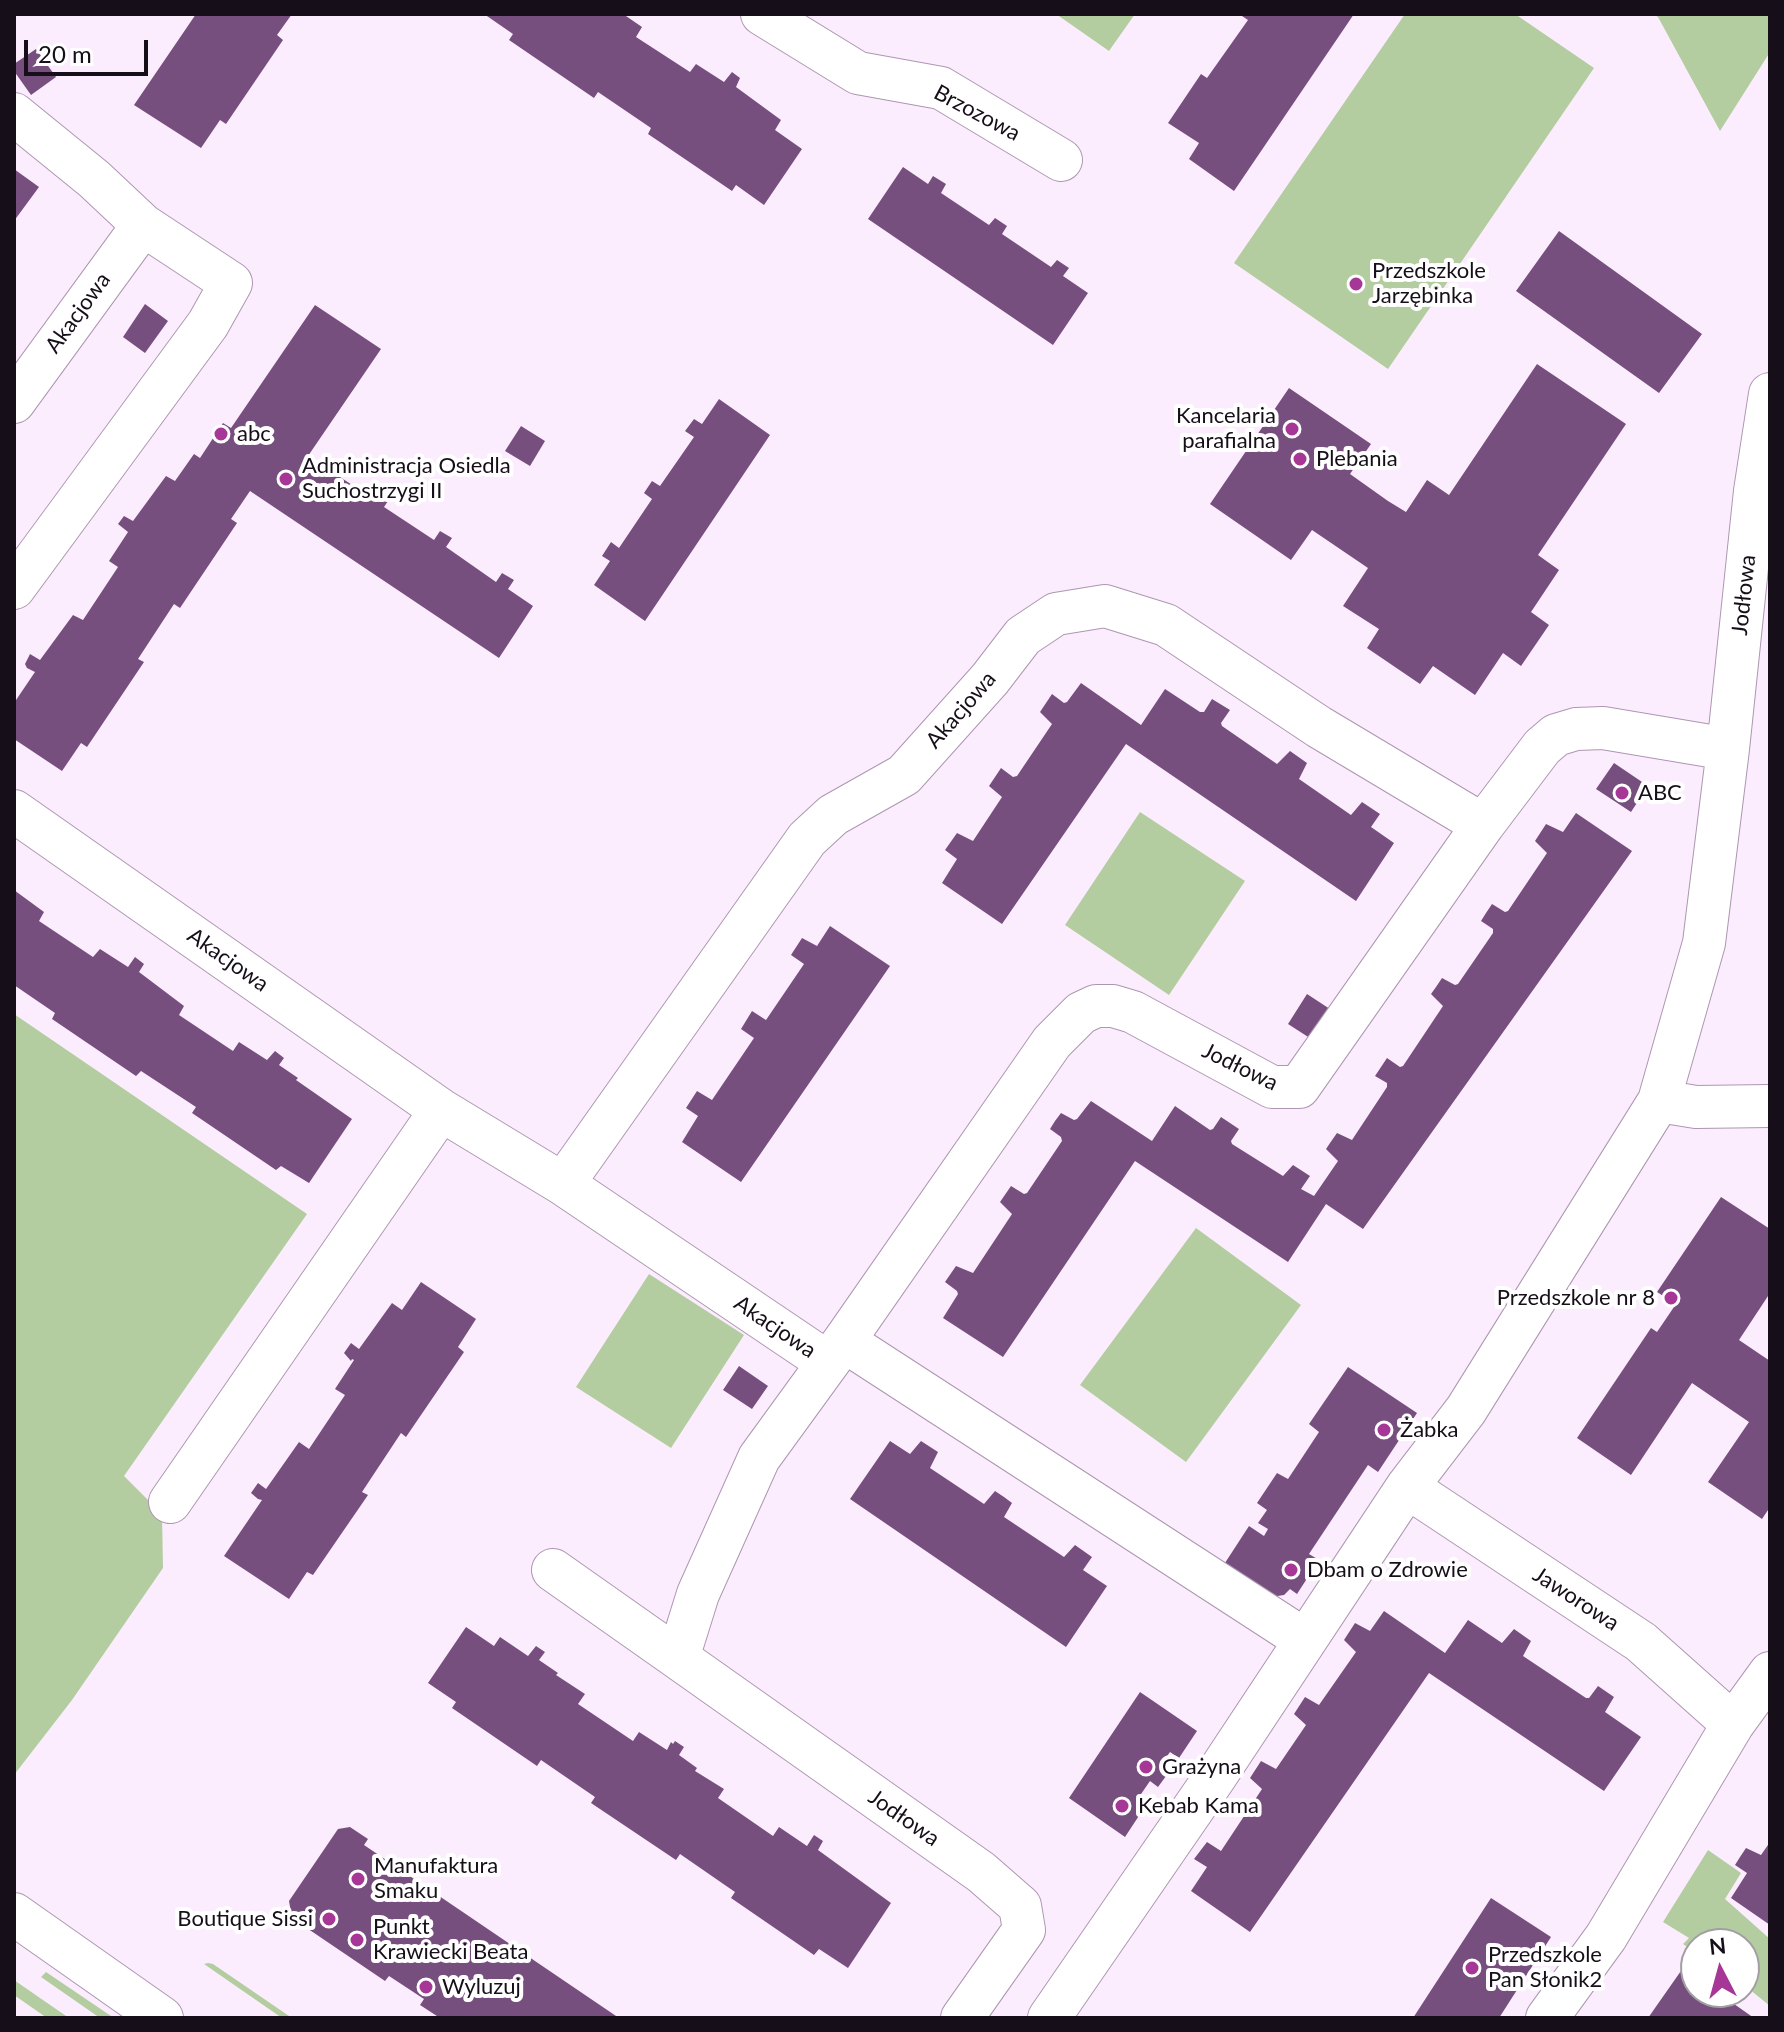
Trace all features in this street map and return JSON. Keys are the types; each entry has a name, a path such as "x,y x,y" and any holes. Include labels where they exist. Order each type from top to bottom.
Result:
{"street":[{"name":"Brzozowa","path":"762,14 858,73 941,88 1061,160"},
{"path":"14,114 94,179 143,225 231,283 208,324 14,588"},
{"name":"Akacjowa","path":"14,402 143,225"},
{"name":"Jodłowa","path":"1049,2018 1407,1487 1466,1410 1659,1101 1704,943 1755,491 1770,394"},
{"name":"Akacjowa","path":"563,1184 807,839 833,815 904,775 990,679 1023,636 1056,614 1105,606 1166,625 1319,727 1483,825"},
{"name":"Jodłowa","path":"678,1658 698,1594 759,1458 1052,1042 1069,1023 1096,1006 1113,1006 1133,1012 1272,1087 1299,1087 1483,825 1542,747 1556,735 1576,729 1603,728 1728,749"},
{"name":"Akacjowa","path":"14,811 441,1110 836,1352"},
{"path":"1659,1101 1696,1107 1770,1106"},
{"path":"170,1502 441,1110"},
{"path":"836,1352 1305,1640"},
{"name":"Jaworowa","path":"1407,1487 1641,1642 1733,1724"},
{"name":"Jodłowa","path":"553,1570 972,1866 1020,1906 1024,1930 962,2018"},
{"path":"1547,2018 1606,1937 1733,1724 1770,1673"},
{"path":"14,1914 162,2018"}],"green space":[{"path":"1056,14 1135,14 1109,51"},
{"path":"1405,14 1515,14 1594,68 1388,369 1234,263"},
{"path":"1653,14 1770,14 1770,52 1720,131 1658,17"},
{"path":"1140,812 1245,881 1169,995 1065,925"},
{"path":"14,1014 307,1214 124,1476 162,1514 163,1568 72,1700 14,1775"},
{"path":"1196,1228 1301,1305 1186,1462 1080,1385"},
{"path":"649,1274 744,1335 671,1448 576,1387"},
{"path":"1708,1850 1741,1873 1725,1899 1758,1928 1680,1928 1680,1932 1663,1922"},
{"path":"1760,1930 1770,1939 1770,2006 1760,1998"},
{"path":"208,1963 292,2018 282,2018 204,1964"},
{"path":"46,1972 114,2018 100,2018 41,1977"},
{"path":"14,1980 69,2018 47,2018 14,1995"}],"building":[{"path":"196,14 292,14 277,35 283,40 226,124 220,120 201,148 134,105"},
{"path":"484,14 623,14 642,27 636,37 690,72 696,64 724,82 732,72 740,78 736,87 781,120 775,130 802,149 764,205 736,185 732,191 648,134 651,128 598,92 594,98 509,40 513,34"},
{"path":"1239,14 1354,14 1234,191 1189,159 1199,143 1168,123 1201,74 1207,78 1248,20"},
{"path":"36,49 56,77 31,95 14,71 14,64"},
{"path":"903,167 928,184 933,176 946,184 941,193 989,225 995,218 1007,226 1002,234 1051,267 1057,260 1069,268 1063,276 1088,293 1053,345 868,219"},
{"path":"14,169 39,187 14,221"},
{"path":"1559,231 1702,334 1659,393 1516,291"},
{"path":"145,304 168,321 145,353 123,337"},
{"path":"315,305 381,349 308,456 372,498 378,490 390,498 384,507 434,540 440,531 452,538 446,547 496,582 502,573 514,580 508,589 533,606 499,658 250,491 231,519 237,523 180,608 174,604 138,659 144,662 87,747 81,743 62,771 14,739 14,703 35,672 25,664 30,654 40,660 73,615 83,620 118,567 109,561 128,532 118,524 124,516 133,521 166,476 175,481 194,454 200,458 223,423 231,428"},
{"path":"1537,364 1626,424 1538,555 1559,570 1531,612 1549,625 1521,666 1503,653 1475,695 1433,666 1420,684 1367,648 1379,629 1343,606 1368,568 1312,530 1291,560 1210,504 1289,388 1371,444 1350,474 1388,501 1406,512 1427,480 1449,495"},
{"path":"719,399 770,435 645,621 594,585 610,561 602,556 611,542 619,548 652,499 644,493 652,481 660,486 694,437 685,431 694,419 702,424"},
{"path":"521,426 545,441 530,466 505,451"},
{"path":"1081,683 1141,725 1165,689 1200,712 1204,712 1212,699 1230,710 1222,726 1277,764 1290,751 1307,763 1299,779 1351,815 1362,802 1380,814 1371,827 1394,843 1356,901 1126,744 1002,924 942,883 957,859 945,850 957,833 973,841 1002,797 989,786 1001,768 1013,777 1017,776 1052,724 1040,712 1052,694 1067,702"},
{"path":"1614,763 1648,786 1631,812 1596,789"},
{"path":"1576,813 1632,851 1363,1229 1326,1204 1288,1262 1135,1161 1003,1357 943,1318 958,1294 945,1282 956,1266 973,1273 1012,1214 1000,1202 1011,1186 1027,1193 1062,1141 1050,1129 1055,1121 1061,1113 1077,1119 1091,1101 1152,1141 1175,1106 1210,1130 1221,1117 1239,1129 1232,1144 1283,1176 1293,1165 1310,1176 1301,1189 1314,1196 1338,1161 1326,1149 1330,1143 1337,1133 1352,1140 1387,1087 1387,1083 1375,1076 1387,1058 1403,1066 1443,1006 1431,994 1442,978 1458,984 1493,933 1493,929 1481,921 1492,904 1508,911 1547,853 1535,841 1546,824 1563,832"},
{"path":"14,890 44,912 39,921 93,957 100,949 128,967 135,957 144,964 139,972 184,1006 179,1015 233,1051 239,1042 267,1060 275,1051 284,1058 279,1065 352,1119 309,1183 281,1166 276,1170 192,1113 196,1107 141,1071 136,1076 52,1019 55,1013 14,985"},
{"path":"830,926 890,966 741,1182 682,1142 698,1116 686,1108 697,1091 712,1100 754,1038 741,1029 752,1011 766,1020 804,964 791,955 802,938 817,946"},
{"path":"1307,994 1336,1013 1316,1042 1288,1024"},
{"path":"1721,1197 1770,1229 1770,1293 1739,1340 1770,1361 1770,1507 1762,1519 1708,1482 1749,1422 1692,1383 1631,1475 1577,1438 1651,1328 1657,1332 1676,1304 1657,1292"},
{"path":"421,1282 476,1319 458,1347 464,1352 406,1437 401,1433 362,1492 368,1495 313,1575 307,1572 289,1599 224,1556 262,1500 251,1493 258,1483 266,1489 299,1442 309,1449 345,1395 335,1389 354,1360 351,1361 344,1353 351,1343 359,1349 392,1303 402,1310"},
{"path":"739,1366 768,1386 752,1409 723,1390"},
{"path":"1348,1367 1417,1413 1378,1472 1368,1465 1309,1554 1319,1560 1297,1594 1290,1589 1284,1595 1271,1597 1223,1566 1249,1526 1264,1536 1268,1529 1258,1523 1267,1510 1257,1503 1277,1473 1288,1479 1319,1432 1309,1424"},
{"path":"890,1441 910,1454 921,1441 938,1452 930,1468 984,1504 995,1491 1012,1503 1004,1517 1064,1557 1075,1545 1092,1557 1083,1570 1107,1586 1066,1647 850,1499"},
{"path":"1384,1611 1445,1653 1468,1620 1502,1643 1514,1629 1531,1641 1523,1656 1586,1698 1598,1686 1614,1697 1605,1712 1641,1737 1604,1791 1429,1673 1250,1932 1191,1891 1207,1867 1194,1859 1207,1842 1221,1851 1262,1789 1250,1778 1261,1761 1276,1769 1306,1725 1294,1714 1305,1697 1319,1705 1356,1652 1344,1640 1355,1623 1370,1631"},
{"path":"466,1627 494,1646 500,1637 528,1656 536,1646 545,1652 539,1660 585,1694 578,1704 633,1741 639,1732 667,1750 675,1741 684,1747 679,1755 697,1768 695,1771 724,1789 718,1798 773,1836 779,1827 807,1846 814,1835 823,1841 818,1850 891,1903 848,1968 819,1949 814,1955 731,1898 735,1892 680,1854 676,1860 591,1803 595,1797 541,1760 537,1766 452,1708 456,1702 428,1683"},
{"path":"1140,1692 1197,1731 1179,1758 1170,1752 1160,1766 1169,1772 1158,1787 1150,1781 1139,1797 1148,1802 1125,1837 1069,1798"},
{"path":"350,1827 368,1839 364,1845 619,2018 440,2018 420,2005 424,1999 389,1976 385,1981 292,1918 289,1901 338,1829"},
{"path":"1770,1842 1770,1925 1731,1898 1747,1873 1735,1865 1746,1848 1761,1855"},
{"path":"1491,1898 1551,1937 1499,2018 1413,2018"},
{"path":"1680,1972 1680,2008 1740,2008 1754,2018 1648,2018"}],"place":[{"name":"Przedszkole Jarzębinka","path":"1356,284"},
{"name":"Kancelaria parafialna","path":"1292,429"},
{"name":"abc","path":"221,434"},
{"name":"Plebania","path":"1300,459"},
{"name":"Administracja Osiedla Suchostrzygi II","path":"286,479"},
{"name":"ABC","path":"1622,793"},
{"name":"Przedszkole nr 8","path":"1671,1298"},
{"name":"Żabka","path":"1384,1430"},
{"name":"Dbam o Zdrowie","path":"1291,1570"},
{"name":"Grażyna","path":"1146,1767"},
{"name":"Kebab Kama","path":"1122,1806"},
{"name":"Manufaktura Smaku","path":"358,1879"},
{"name":"Boutique Sissi","path":"329,1919"},
{"name":"Punkt Krawiecki Beata","path":"357,1940"},
{"name":"Przedszkole Pan Słonik2","path":"1472,1968"},
{"name":"Wyluzuj","path":"426,1987"}]}
